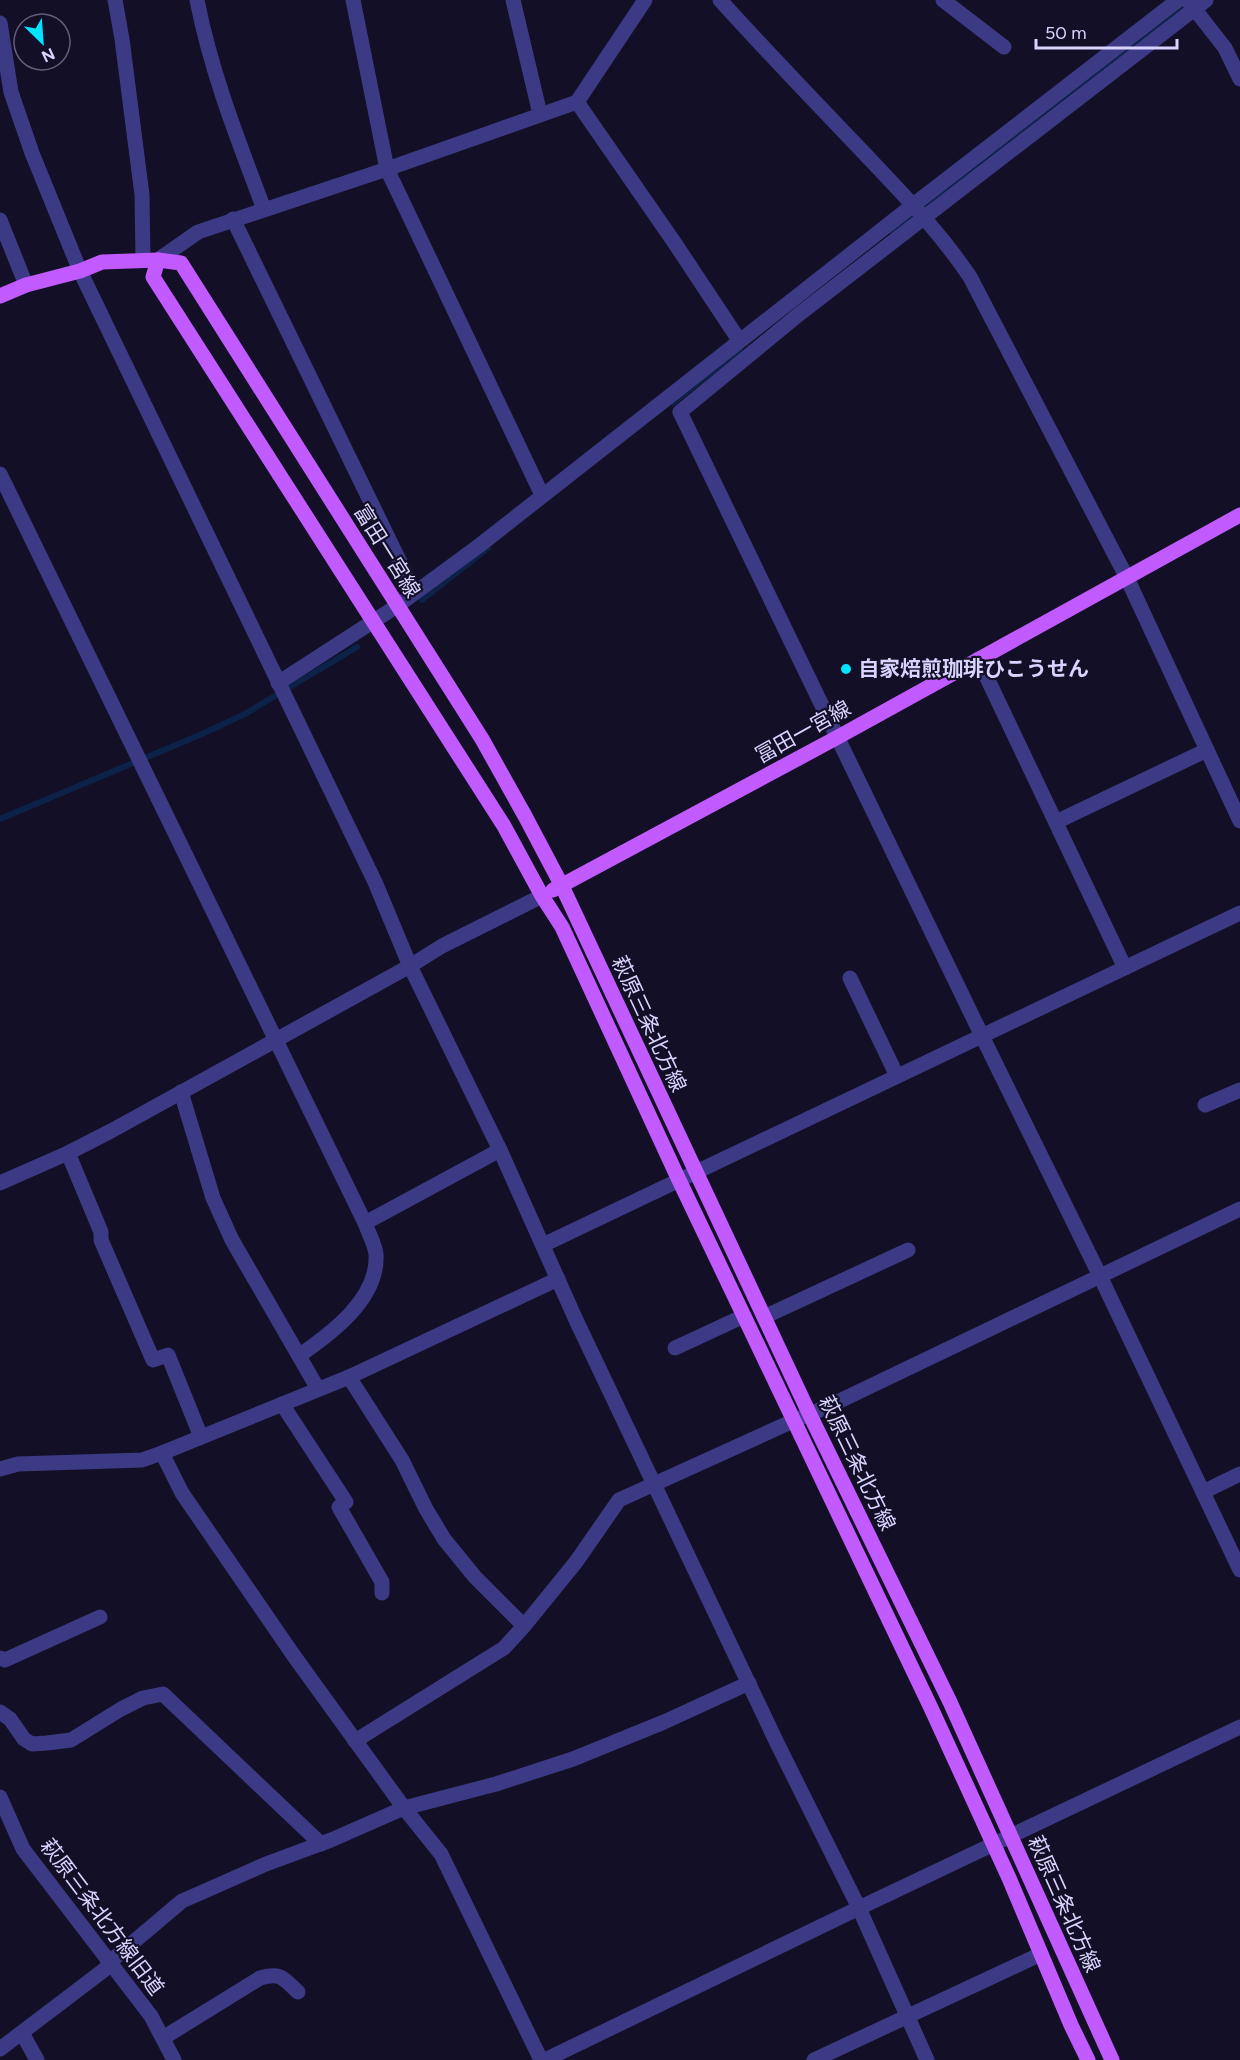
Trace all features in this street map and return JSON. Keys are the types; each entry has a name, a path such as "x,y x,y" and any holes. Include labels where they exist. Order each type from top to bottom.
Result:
{"main road":[{"name":"富田一宮線","path":"0,296 26,285 80,271 102,262 151,260 182,263 482,739 562,886"},
{"path":"151,260 153,277 504,826 542,896"},
{"name":"冨田一宮線","path":"542,896 838,737 1240,515"},
{"name":"萩原三条北方線","path":"562,886 810,1415 950,1702 1112,2060"},
{"name":"萩原三条北方線","path":"542,896 562,927 679,1180 926,1698 1088,2060"}],"street":[{"path":"116,0 151,260 198,232 233,219 387,170 577,102 645,0"},
{"path":"197,0 220,88 264,209"},
{"path":"354,0 387,170 542,495"},
{"path":"513,0 540,114"},
{"path":"720,0 955,254 985,302 1127,578 1240,821"},
{"path":"943,0 1004,47"},
{"path":"1178,0 918,212 680,412 1240,1569"},
{"path":"278,684 397,606 480,545 739,340 918,212 1196,4 1226,48 1240,80"},
{"path":"0,23 11,92 32,153 80,271 375,882 410,966 500,1149 654,1484 859,1908 927,2060"},
{"path":"577,102 739,340"},
{"path":"233,219 413,593"},
{"path":"0,220 26,285"},
{"path":"0,474 365,1223 376,1252 375,1271 364,1296 351,1314 334,1331 300,1355"},
{"path":"978,659 1125,968"},
{"path":"1056,822 1207,750"},
{"path":"0,1183 68,1153 410,966 442,946 542,896"},
{"path":"543,1245 1240,914"},
{"path":"850,978 897,1076"},
{"path":"1205,1105 1240,1090"},
{"path":"181,1092 213,1198 232,1240 318,1389"},
{"path":"365,1223 500,1149"},
{"path":"68,1153 100,1232 101,1240 153,1360 168,1355 201,1437"},
{"path":"355,1741 504,1648 576,1562 619,1500 810,1415 1240,1209"},
{"path":"764,1317 908,1250"},
{"path":"0,1468 18,1464 142,1460 349,1377 558,1279"},
{"path":"675,1348 744,1316"},
{"path":"349,1377 402,1460 426,1509 444,1539 475,1577 524,1626"},
{"path":"282,1404 346,1503 339,1507 382,1582 382,1593"},
{"path":"162,1453 182,1493 355,1741 441,1854 543,2060 1240,1727"},
{"path":"1203,1492 1240,1474"},
{"path":"0,1658 5,1660 100,1617"},
{"path":"0,2049 104,1970 111,1961 182,1901 404,1808 496,1784 573,1759 664,1722 749,1683"},
{"path":"0,1712 10,1719 24,1739 32,1744 47,1743 71,1740 121,1708 143,1698 163,1694 321,1844"},
{"name":"萩原三条北方線旧道","path":"0,1797 4,1817 23,1849 151,2016 174,2060"},
{"path":"814,2060 1041,1954"},
{"path":"163,2038 260,1978 272,1974 282,1976 298,1992"},
{"path":"22,2033 37,2060"}],"waterway":[{"path":"892,231 1057,106 1188,2"},
{"path":"673,403 740,350"},
{"path":"422,600 488,548"},
{"path":"0,819 245,714 357,647"}],"place":[{"name":"自家焙煎珈琲ひこうせん","path":"846,669"}]}
